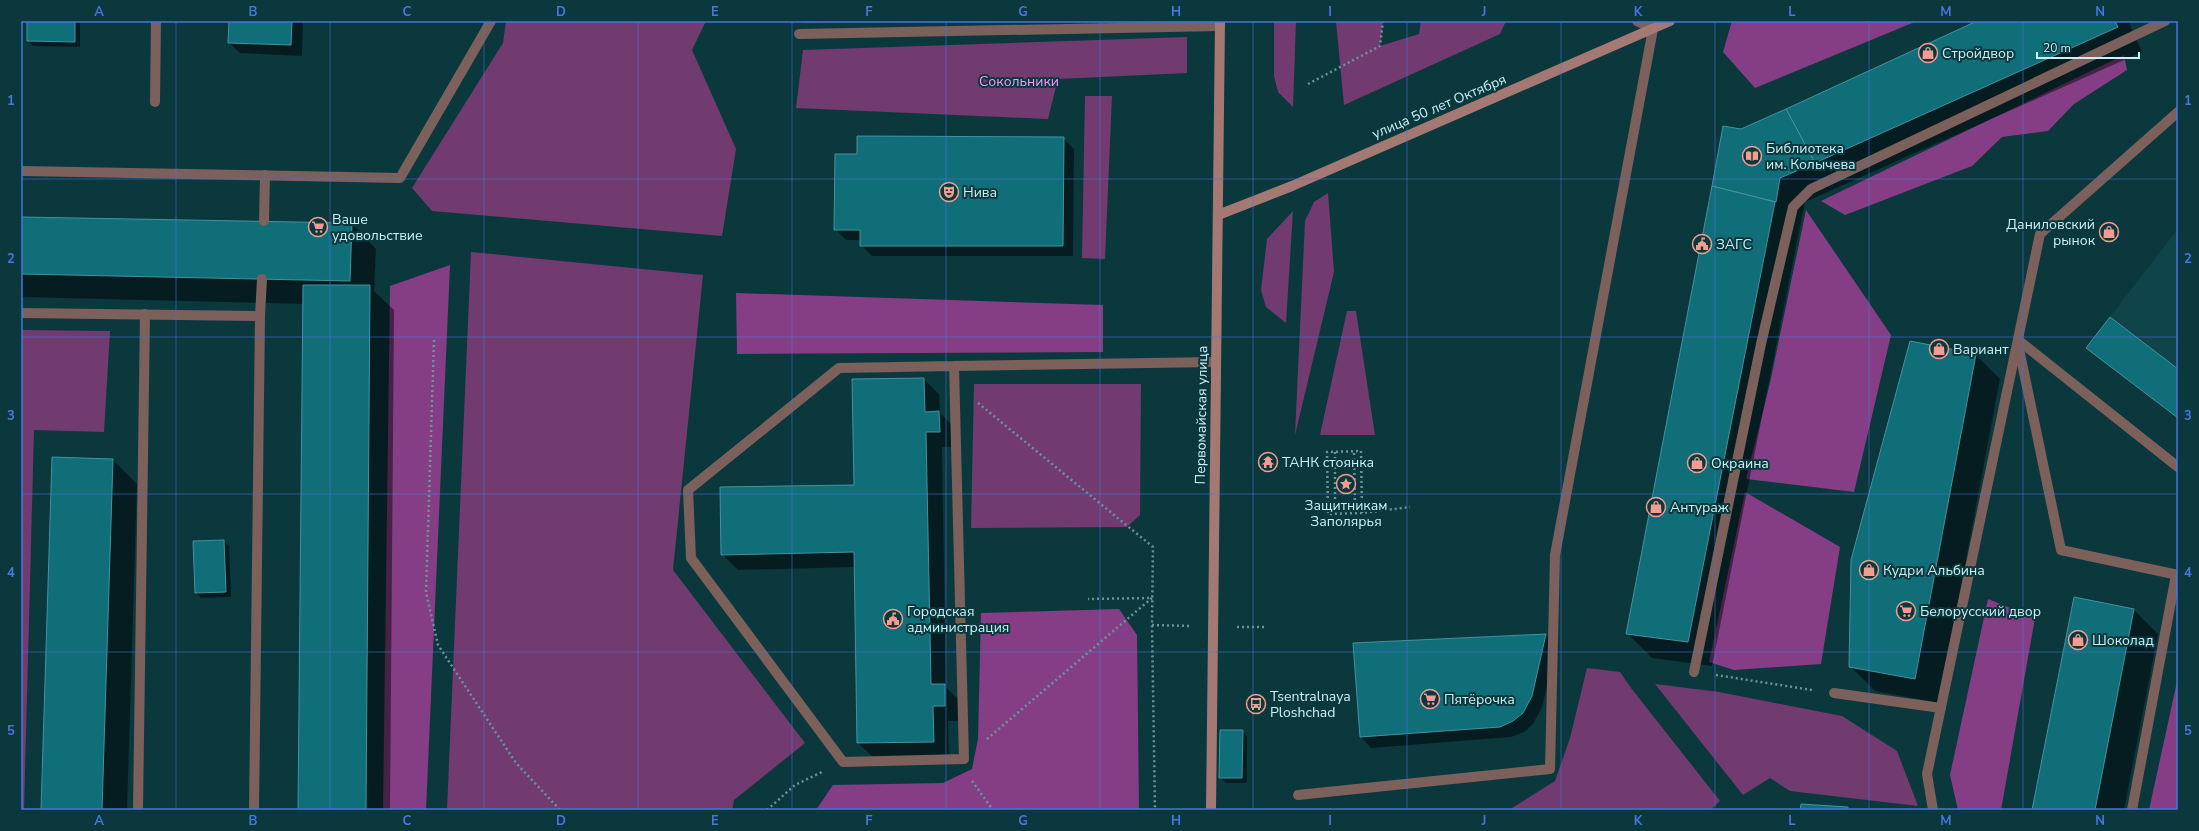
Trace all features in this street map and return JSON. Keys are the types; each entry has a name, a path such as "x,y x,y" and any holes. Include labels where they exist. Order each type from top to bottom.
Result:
{"main road":[{"name":"улица 50 лет Октября","path":"1218,215 1292,186 1670,21"},
{"name":"Первомайская улица","path":"1210,810 1220,23"}],"street":[{"path":"155,102 156,21"},
{"path":"21,171 400,178 491,21"},
{"path":"1298,795 1550,770 1555,555 1653,29 1637,21"},
{"path":"1694,672 1762,344 1793,207 1811,189 2165,21"},
{"path":"799,34 1220,23"},
{"path":"1933,810 1927,774 2040,234 2178,112"},
{"path":"264,221 265,175"},
{"path":"254,810 260,316 262,279"},
{"path":"21,313 260,316"},
{"path":"138,810 145,314"},
{"path":"2018,340 2178,467"},
{"path":"2018,340 2061,550 2177,575 2132,810"},
{"path":"954,366 964,759 843,762 691,558 688,490 839,368 954,366 1216,362"},
{"path":"1834,693 1941,708"}],"path":[{"path":"1308,84 1380,46 1382,21"},
{"path":"434,340 426,592 438,645 516,763 560,810"},
{"path":"955,384 1153,547 1152,598 1155,810"},
{"path":"1362,513 1361,451 1327,452 1328,514 1362,513 1410,507"},
{"path":"1335,452 1336,506 1355,506 1354,452"},
{"path":"1088,598 1152,598"},
{"path":"993,810 964,770 964,759 1152,598"},
{"path":"1694,672 1834,693"},
{"path":"767,810 795,785 843,762"}],"shaded area":[{"path":"1732,21 1917,21 1755,88 1723,52"},
{"path":"2124,55 2127,70 2074,104 2048,131 2002,137 1972,166 1845,215 1821,201"},
{"path":"1806,210 1891,335 1854,492 1746,479 1770,383"},
{"path":"2178,230 2178,369 2110,317"},
{"path":"450,265 426,810 383,810 390,286"},
{"path":"736,293 1103,305 1103,352 737,354"},
{"path":"1745,492 1840,547 1821,664 1734,670 1709,662"},
{"path":"1988,599 2035,618 2001,810 1958,810 1950,775"},
{"path":"1119,609 1137,635 1139,810 816,810 833,785 943,783 972,769 978,739 981,613"},
{"path":"2178,677 2178,810 2149,810"}],"green space":[{"path":"506,21 706,21 692,50 736,149 722,236 432,211 412,188 503,43"},
{"path":"803,21 880,21 803,23"},
{"path":"1274,21 1296,21 1293,107 1278,92 1274,76"},
{"path":"1336,21 1383,21 1380,46 1419,34 1421,21 1506,21 1500,34 1344,105"},
{"name":"Сокольники","path":"1187,37 1187,73 1058,79 1048,119 796,108 803,50"},
{"path":"1085,96 1112,96 1105,259 1082,258"},
{"path":"1328,193 1334,272 1295,435 1305,221 1314,202"},
{"path":"1293,211 1286,323 1266,307 1261,290 1267,239"},
{"path":"471,252 703,275 673,570 805,743 734,800 732,810 447,810"},
{"path":"1347,311 1356,311 1375,435 1320,435"},
{"path":"21,330 110,331 104,432 34,430 24,810 21,810"},
{"path":"974,384 1141,384 1140,515 1127,527 971,528"},
{"path":"1587,668 1620,672 1720,801 1710,810 1509,810 1555,781 1570,738"},
{"path":"1655,684 1719,692 1842,716 1897,751 1918,806 1790,791 1770,778 1743,795"}],"building":[{"path":"27,21 75,21 75,42 27,41"},
{"path":"229,21 292,21 291,45 228,43"},
{"path":"1977,21 2115,21 2118,27 1815,163 1786,109"},
{"path":"1786,109 1815,163 1780,178 1776,202 1712,186 1723,126 1741,129"},
{"name":"Нива","path":"857,136 1064,137 1063,246 860,246 860,230 834,230 835,154 857,154"},
{"path":"1712,186 1775,202 1688,642 1626,634"},
{"path":"21,217 352,223 350,281 21,274"},
{"path":"303,285 370,285 366,810 298,810"},
{"path":"2110,317 2178,369 2178,418 2086,348"},
{"path":"1910,341 1976,354 1915,679 1849,667 1851,560"},
{"name":"Городская администрация","path":"924,378 925,412 939,411 940,432 926,432 931,684 945,684 945,706 933,706 934,742 857,743 854,552 721,555 720,487 854,485 852,379"},
{"path":"52,457 113,459 102,810 41,810"},
{"path":"224,540 226,592 195,593 193,541"},
{"path":"2074,597 2134,609 2095,810 2032,810"},
{"path":"1546,634 1532,696 1523,713 1513,721 1500,727 1360,737 1353,643"},
{"path":"1220,730 1243,730 1242,778 1219,778"},
{"path":"1801,804 1848,807 1848,810 1800,810"}],"place":[{"name":"Стройдвор","path":"1928,53"},
{"name":"Библиотека им. Колычева","path":"1752,156"},
{"name":"Нива","path":"949,192"},
{"name":"Ваше удовольствие","path":"318,227"},
{"name":"Даниловский рынок","path":"2109,232"},
{"name":"ЗАГС","path":"1702,244"},
{"name":"Вариант","path":"1939,349"},
{"name":"ТАНК стоянка","path":"1268,462"},
{"name":"Окраина","path":"1697,463"},
{"name":"Защитникам Заполярья","path":"1346,484"},
{"name":"Антураж","path":"1656,507"},
{"name":"Кудри Альбина","path":"1869,570"},
{"name":"Белорусский двор","path":"1906,611"},
{"name":"Городская администрация","path":"893,619"},
{"name":"Шоколад","path":"2078,640"},
{"name":"Пятёрочка","path":"1430,699"},
{"name":"Tsentralnaya Ploshchad","path":"1256,704"}]}
